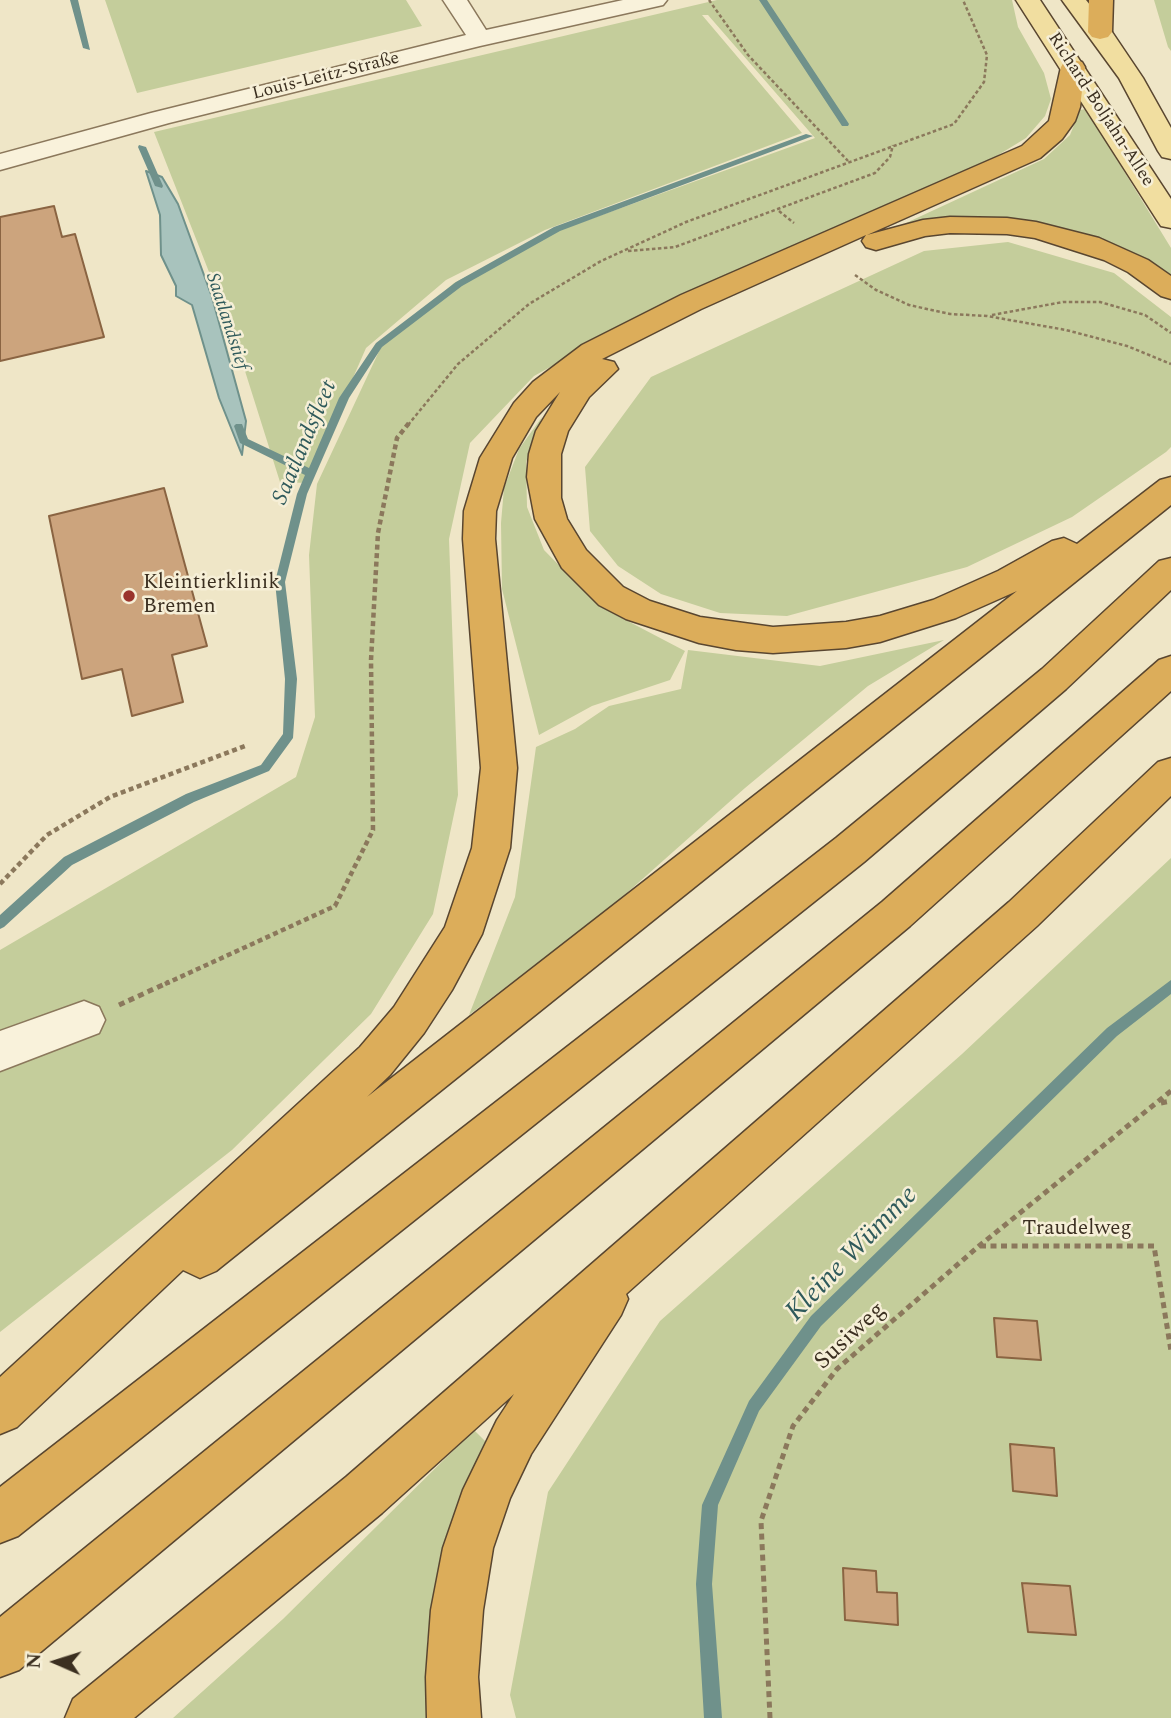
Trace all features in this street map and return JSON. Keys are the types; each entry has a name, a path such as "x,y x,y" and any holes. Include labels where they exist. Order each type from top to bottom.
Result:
{"highway":[{"path":"1100,32 1101,0"},
{"path":"0,1411 375,1061 409,1020 438,977 462,933 479,890 491,848 498,807 499,768 479,539 480,511 496,458 525,411 544,389 592,352 691,302 1031,152 1053,134 1062,121 1067,107 1073,67"},
{"path":"1166,492 1010,580 913,620 846,635 773,640 699,630 658,617 611,596 590,578 561,540 545,498 543,477 545,454 552,431 563,410 578,390 619,358 873,242 898,234 950,225 1007,226 1036,230 1089,244 1114,254 1138,266 1171,290"},
{"path":"0,1411 1166,492"},
{"path":"0,1518 850,850 1054,680 1171,570"},
{"path":"0,1651 896,914 1171,670"},
{"path":"92,1718 365,1495 1023,914 1171,773"},
{"path":"454,1718 452,1677 457,1610 468,1548 488,1490 514,1437 632,1258"}],"main road":[{"name":"Richard-Boljahn-Allee","path":"1028,0 1171,220"},
{"name":"Richard-Boljahn-Allee","path":"1074,0 1100,32 1131,78 1171,151"}],"street":[{"path":"455,0 480,39"},
{"name":"Louis-Leitz-Straße","path":"0,162 160,118 480,39 655,0"},
{"path":"0,1051 84,1020"}],"path":[{"path":"709,0 748,55 848,162"},
{"path":"84,1020 335,906 373,830 371,660 377,546 397,438 458,363 528,304 624,251 686,222 954,124 984,82 987,55 963,0"},
{"path":"624,251 675,247 875,173 890,157 894,144"},
{"path":"855,275 876,290 909,305 950,314 987,316 1066,330 1127,346 1171,364"},
{"path":"987,316 1063,302 1100,302 1144,315 1171,332"},
{"path":"0,884 47,835 110,797 245,746"},
{"name":"Susiweg","path":"769,1718 761,1521 793,1426 838,1369 979,1246 1160,1103 1171,1091"},
{"path":"1160,1103 1171,1101"},
{"name":"Traudelweg","path":"979,1246 1154,1246 1171,1350"}],"green space":[{"path":"105,0 406,0 422,26 137,93"},
{"path":"717,0 1012,0 1018,27 1044,73 1051,99 1045,116 1026,138 990,160 655,309 534,376 470,443 449,539 458,795 433,914 371,1014 232,1150 0,1332 0,950 296,777 315,717 309,555 317,484 381,347 454,283 549,234 815,138 708,15 702,15 802,133 545,230 446,280 366,348 307,483 280,482 233,333 154,132"},
{"path":"1154,0 1171,0 1171,51 1168,47"},
{"path":"1086,109 1171,248 1171,278 1123,249 1063,229 1002,219 910,227 906,223 1044,159 1070,135 1080,110"},
{"path":"1008,242 1114,273 1171,317 1171,447 1166,452 1072,517 967,567 787,616 720,613 661,594 618,566 590,531 585,467 651,377 924,251"},
{"path":"542,417 526,462 527,507 544,550 599,606 685,651 670,680 592,706 539,735 502,589 501,523 504,488 519,449"},
{"path":"944,640 868,686 745,788 611,907 469,1015 515,897 536,747 575,729 609,706 681,689 688,650 820,666"},
{"path":"1171,858 1171,1718 516,1718 510,1695 548,1492 660,1321 962,1054"},
{"path":"474,1430 491,1447 455,1532 427,1642 431,1718 173,1718 283,1619"}],"water":[{"path":"146,171 162,177 178,204 212,297 246,421 242,455 219,398 192,305 176,296 176,286 161,255 160,215"}],"building":[{"path":"54,206 62,237 75,234 104,337 0,361 0,217"},
{"name":"Kleintierklinik Bremen","path":"164,488 207,646 172,655 183,702 132,716 122,669 82,679 49,516"},
{"path":"994,1318 1037,1321 1041,1360 997,1357"},
{"path":"1010,1444 1054,1448 1057,1496 1013,1491"},
{"path":"843,1568 876,1571 877,1592 897,1593 898,1625 845,1620"},
{"path":"1022,1583 1070,1586 1076,1635 1028,1632"}],"waterway":[{"name":"Saatlandstief","path":"74,0 87,48"},
{"name":"Saatlandsfleet","path":"763,0 845,124"},
{"name":"Saatlandsfleet","path":"0,923 68,861 190,798 265,768 289,735 291,679 280,582 302,494 344,398 379,345 459,284 557,229 809,136"},
{"name":"Saatlandstief","path":"142,147 159,186"},
{"name":"Saatlandstief","path":"239,426 244,441 311,473"},
{"name":"Kleine Wümme","path":"713,1718 704,1584 710,1505 754,1406 816,1321 1112,1032 1171,986"}],"place":[{"name":"Kleintierklinik Bremen","path":"129,596"}]}
